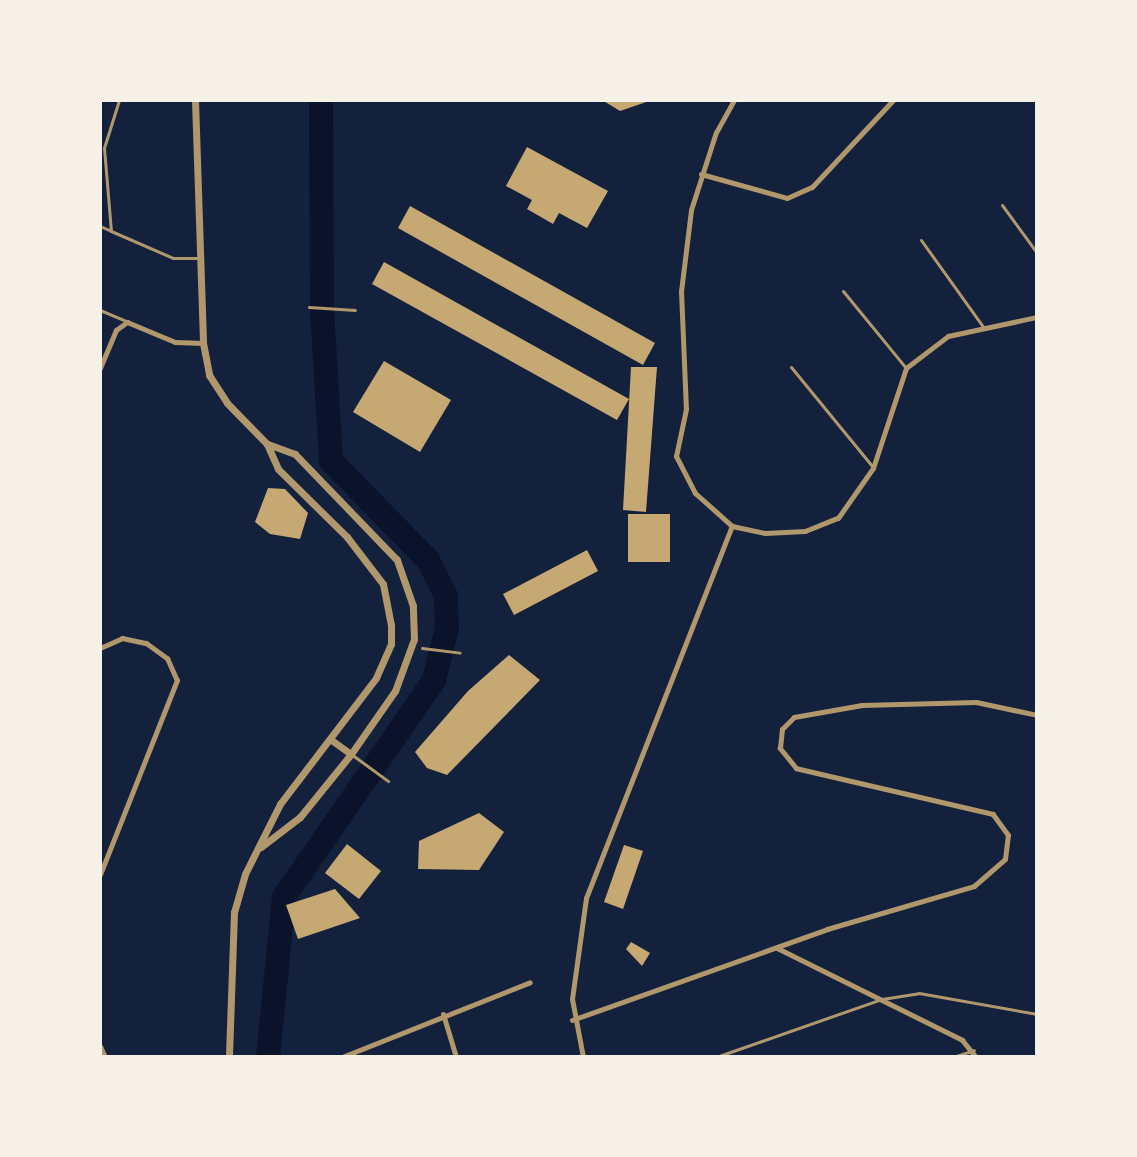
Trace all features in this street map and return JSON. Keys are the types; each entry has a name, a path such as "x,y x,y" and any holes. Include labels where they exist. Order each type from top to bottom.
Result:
{"street":[{"path":"195,100 203,343 214,385 267,444 278,469 356,548 383,584 390,611 391,644 382,665 280,804 234,912 229,1057"},
{"path":"734,100 701,174 681,291 688,387 676,456 695,493 732,526 765,533 805,531 838,518 873,468 906,368 948,336 1037,317"},
{"path":"701,174 787,198 812,187 893,100"},
{"path":"100,368 116,330 127,322 175,342 203,343"},
{"path":"260,848 300,817 351,754 409,661 413,606 397,560 364,521 295,454 267,444"},
{"path":"583,1057 572,1020 573,963 586,898 732,526"},
{"path":"100,648 122,638 146,643 167,658 177,680 100,874"},
{"path":"572,1020 777,948 974,886 1005,859 1008,835 993,814 796,768 780,748 782,729 794,717 862,705 976,702 1037,715"},
{"path":"330,739 351,754"},
{"path":"777,948 882,999 975,1054"},
{"path":"342,1057 443,1014 530,982"},
{"path":"443,1014 456,1057"},
{"path":"100,1046 105,1057"}],"lane":[{"path":"111,231 102,147 119,100"},
{"path":"1002,205 1037,253"},
{"path":"100,226 173,258 200,258"},
{"path":"921,240 984,328"},
{"path":"843,291 906,368"},
{"path":"309,307 355,310"},
{"path":"100,310 127,322"},
{"path":"791,367 873,468"},
{"path":"422,648 460,653"},
{"path":"351,754 388,781"},
{"path":"716,1057 882,999 919,993 1037,1014"},
{"path":"953,1057 975,1054"}],"building":[{"path":"602,100 652,100 620,111"},
{"path":"527,147 608,191 587,228 559,213 553,224 527,209 532,200 506,186"},
{"path":"410,206 655,343 643,365 398,228"},
{"path":"384,262 629,399 617,420 372,284"},
{"path":"384,361 451,400 420,452 353,412"},
{"path":"631,367 657,367 646,512 623,510"},
{"path":"268,488 285,489 308,513 300,539 270,534 255,522"},
{"path":"628,514 670,514 670,562 628,562"},
{"path":"587,550 598,571 514,615 503,594"},
{"path":"509,655 540,680 447,775 427,768 415,752 468,691"},
{"path":"479,813 504,832 479,870 418,869 419,841"},
{"path":"347,844 381,871 359,899 325,873"},
{"path":"624,845 643,851 623,909 604,902"},
{"path":"335,889 360,918 298,939 286,905"},
{"path":"631,942 650,953 642,966 626,949"}],"waterway":[{"path":"268,1057 284,897 434,680 447,628 446,596 428,560 331,461 322,309 321,100"}]}
